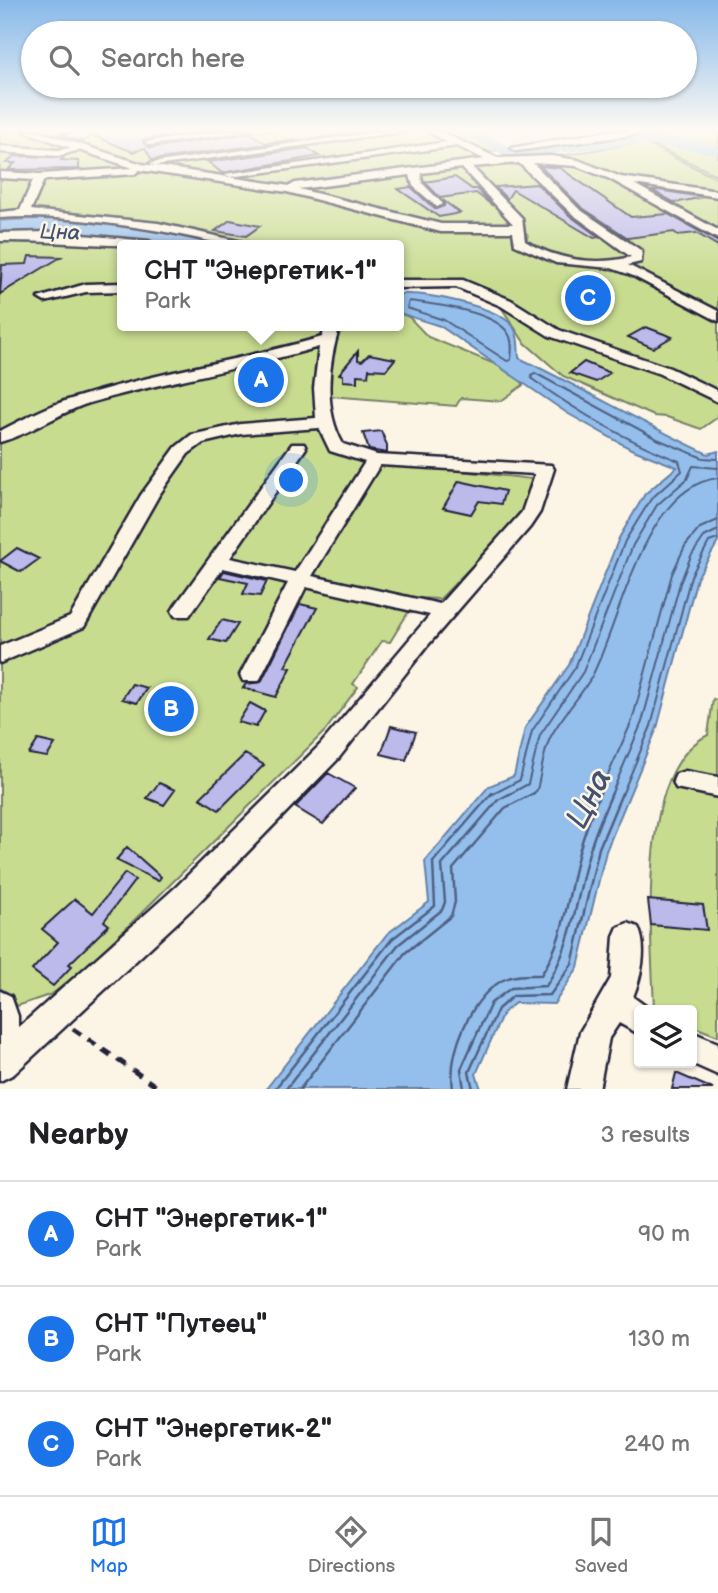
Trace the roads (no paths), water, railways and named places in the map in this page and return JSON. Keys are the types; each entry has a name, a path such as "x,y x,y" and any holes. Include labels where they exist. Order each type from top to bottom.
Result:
{"lane":[{"path":"24,213 38,182"},
{"path":"242,182 353,203 441,228 519,228"},
{"path":"280,188 329,182"},
{"path":"417,182 437,204"},
{"path":"481,182 518,220 519,242 533,251 570,260 614,265 636,272 718,317"},
{"path":"546,182 575,211 638,254 635,260 614,265"},
{"path":"623,182 718,235"},
{"path":"643,182 718,194"},
{"path":"0,215 24,213 158,227 224,240"},
{"path":"0,237 50,236 117,242"},
{"path":"404,284 433,281 458,283 506,303 554,333 665,371 718,397"},
{"path":"45,298 86,288 117,287"},
{"path":"1,1064 186,896 329,752 531,512 545,469 375,460 336,447 325,422 321,383 330,333"},
{"path":"0,437 70,404 107,393 250,362 330,333"},
{"path":"0,654 20,644 54,636 77,622 159,481 188,445 210,434 325,422"},
{"path":"182,611 298,448"},
{"path":"251,675 300,579 375,460"},
{"path":"218,561 445,612"},
{"path":"685,781 718,787"},
{"path":"583,1089 595,1032 627,1011 628,936"},
{"path":"0,1006 3,1016 1,1064"},
{"path":"697,1049 718,1059"}],"water":[{"name":"Цна","path":"47,218 183,233 212,240 0,236 0,221"},
{"name":"Цна","path":"404,294 442,298 492,312 513,326 519,358 708,454 718,451 718,542 697,578 657,728 606,851 578,967 554,1004 515,1003 503,1013 476,1074 481,1089 266,1089 387,934 429,902 425,861 489,786 514,776 525,728 569,665 619,538 645,494 677,467 631,449 567,413 440,326 404,315"}],"place":[{"name":"СНТ \"Энергетик-2\"","path":"588,298"},
{"name":"СНТ \"Энергетик-1\"","path":"261,380"},
{"name":"СНТ \"Путеец\"","path":"171,709"}]}
